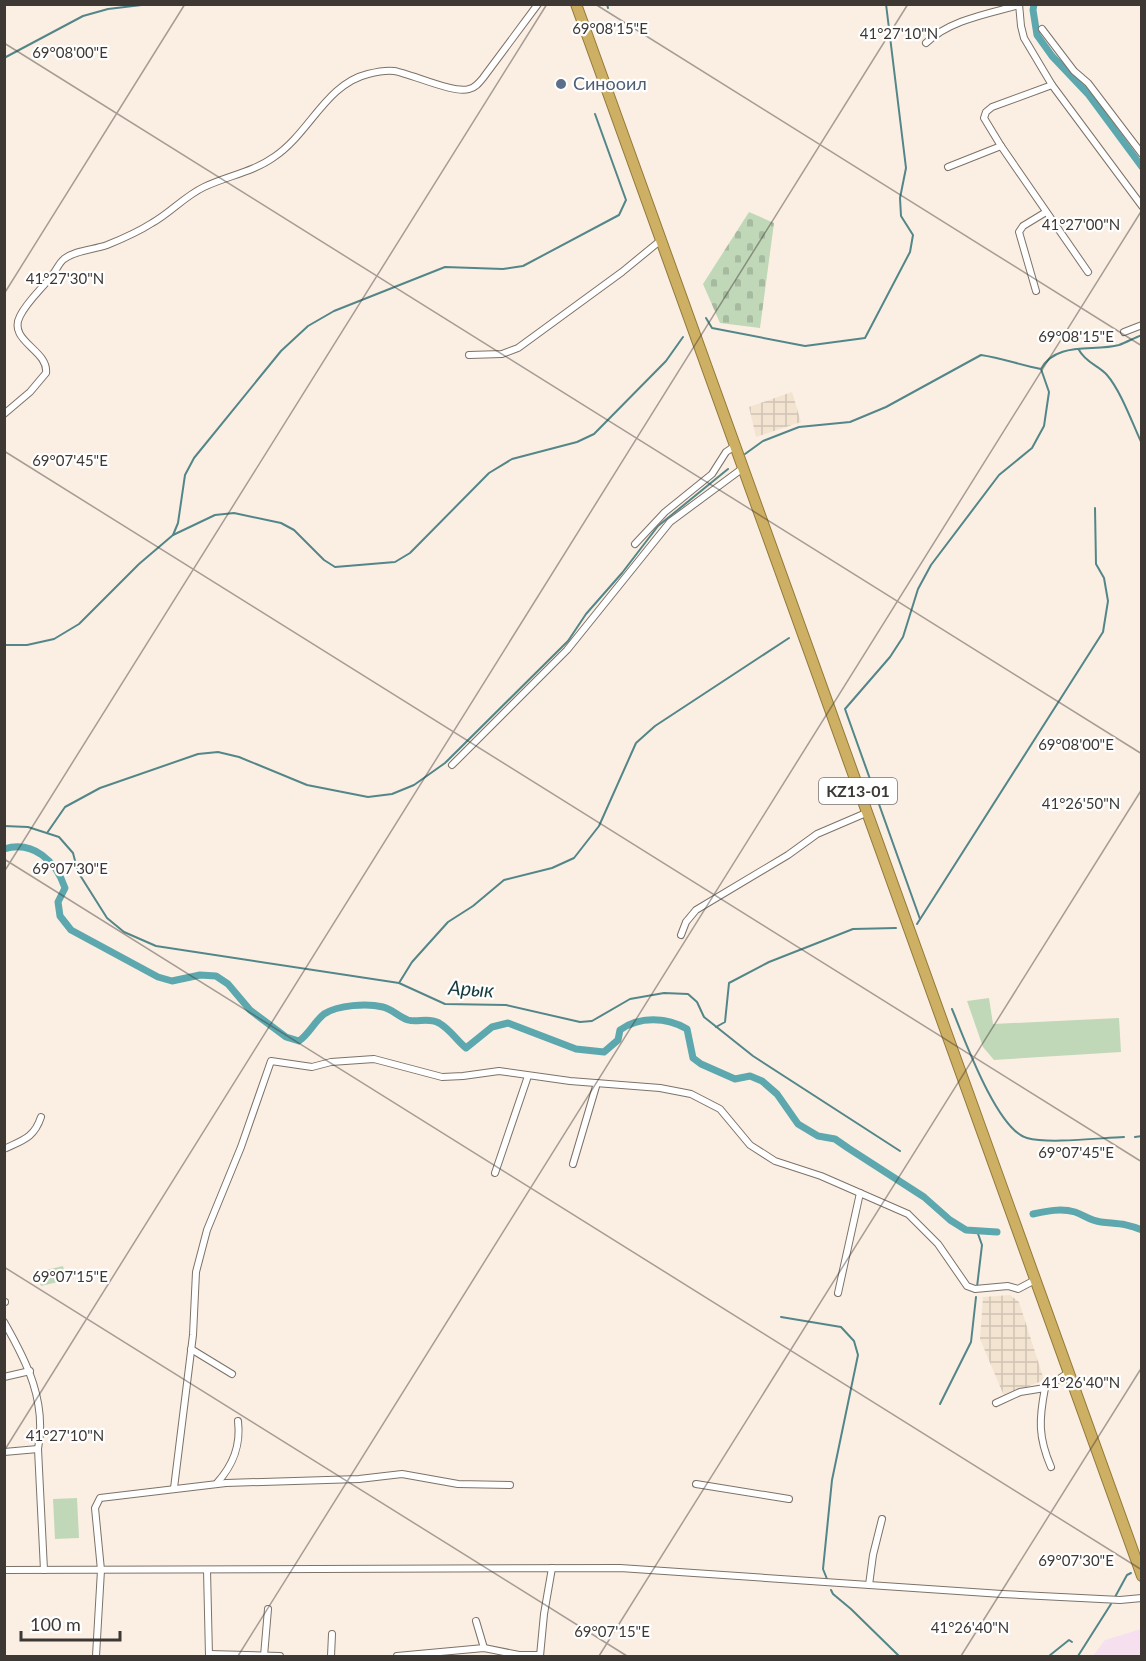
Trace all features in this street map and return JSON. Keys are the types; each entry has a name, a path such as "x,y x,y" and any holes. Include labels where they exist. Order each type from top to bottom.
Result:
{"highway":[{"name":"KZ13-01","path":"576,4 1142,1576"}],"street":[{"path":"4,414 30,392 46,373 45,363 20,335 16,327 24,309 64,259 130,234 152,223 201,188 249,171 274,157 302,132 335,93 355,78 393,71 453,89 472,88 479,83 538,4"},
{"path":"926,43 938,32 969,19 1019,5 1024,38 1052,85 1142,206"},
{"path":"1042,29 1074,71 1088,83 1142,154"},
{"path":"1052,85 992,107 986,112 984,118 1088,272"},
{"path":"948,167 1001,146"},
{"path":"1036,291 1019,232 1023,226 1046,212"},
{"path":"469,354 502,354 518,348 622,272 661,240"},
{"path":"1124,332 1142,325"},
{"path":"635,544 665,512 712,474 726,452 735,446"},
{"path":"452,765 567,650 670,522 743,468"},
{"path":"681,935 686,922 696,910 788,855 817,834 866,813"},
{"path":"174,1488 191,1349 196,1272 201,1246 241,1147 272,1061 312,1067 331,1062 374,1059 442,1077 499,1071 528,1076 660,1088 691,1094 720,1109 750,1145 775,1161 820,1176 908,1214 938,1244 964,1282 972,1288 1008,1286 1018,1289 1035,1280"},
{"path":"495,1173 528,1076"},
{"path":"573,1164 597,1083"},
{"path":"4,1149 25,1140 34,1132 41,1117"},
{"path":"838,1293 860,1193"},
{"path":"4,1322 30,1371 37,1391 41,1433 38,1449 44,1570"},
{"path":"191,1349 232,1374"},
{"path":"4,1377 30,1371"},
{"path":"996,1403 1020,1392 1045,1388 1068,1373"},
{"path":"1045,1388 1041,1428 1042,1447 1051,1467"},
{"path":"216,1484 226,1473 239,1443 238,1421"},
{"path":"4,1452 38,1449"},
{"path":"96,1656 101,1570 95,1508 100,1498 216,1484 359,1479 402,1474 458,1484 510,1485"},
{"path":"696,1484 789,1499"},
{"path":"869,1585 873,1555 882,1519"},
{"path":"397,1656 419,1656 484,1648 519,1655 540,1655 545,1605 552,1568"},
{"path":"4,1570 637,1569 1120,1600 1142,1598"},
{"path":"207,1570 209,1655 280,1656"},
{"path":"264,1656 268,1609"},
{"path":"476,1621 484,1648"},
{"path":"331,1656 332,1634"}],"shaded area":[{"path":"792,392 801,422 756,437 749,407"},
{"path":"1010,1295 1019,1302 1044,1380 1004,1396 980,1339 983,1297"},
{"path":"1141,1629 1141,1656 1093,1656 1105,1640"}],"green space":[{"path":"749,212 774,223 760,328 720,323 703,284"},
{"path":"989,998 993,1024 1119,1018 1121,1052 994,1060 983,1047 967,1001"},
{"path":"63,1266 66,1280 41,1286 37,1272"},
{"path":"77,1498 79,1538 55,1539 53,1499"}],"waterway":[{"path":"4,58 83,16 108,9 150,4"},
{"path":"607,4 608,8"},
{"path":"706,318 712,328 805,346 865,338 910,252 913,235 901,216 900,198 906,168 886,4"},
{"path":"1034,4 1037,35 1052,56 1088,94 1142,167"},
{"path":"4,645 27,645 54,639 79,624 139,564 173,535 178,523 185,475 194,458 281,351 308,326 334,311 445,267 503,269 523,266 619,215 626,200 595,114"},
{"path":"920,919 845,709 890,657 903,637 918,589 931,565 999,475 1032,448 1044,426 1049,392 1041,369 1048,360 1065,351 1119,345 1142,335"},
{"path":"173,535 215,515 234,513 281,523 294,530 324,560 335,567 395,562 410,553 489,473 512,459 577,442 594,434 666,361 683,337"},
{"path":"1079,350 1112,382 1142,444"},
{"path":"745,454 763,441 799,427 850,422 886,407 981,355 1041,369"},
{"path":"47,833 65,807 100,788 198,754 218,752 239,757 307,785 368,797 392,794 414,785 445,763 568,641 586,614 622,573 658,526 728,469"},
{"path":"917,924 1103,632 1108,601 1104,578 1096,564 1095,508"},
{"path":"399,983 412,962 448,922 473,906 504,880 552,868 574,858 599,826 636,743 655,726 789,638"},
{"name":"Арык","path":"4,826 28,827 59,837 73,853 78,872 107,918 124,932 156,946 399,983 445,1004 506,1005 580,1022 592,1021 630,999 664,993 688,994 697,1002 704,1017 753,1056 900,1151"},
{"path":"4,849 15,847 34,850 56,869 65,888 58,902 60,916 71,930 158,977 172,981 200,975 216,976 228,984 250,1010 286,1037 299,1041 324,1014 345,1007 361,1005 386,1008 408,1020 430,1020 439,1023 466,1048 492,1027 508,1023 576,1049 604,1052 618,1040 620,1030 636,1022 662,1020 679,1025 687,1029 693,1058 701,1064 735,1079 750,1076 762,1081 777,1094 798,1124 818,1136 835,1139 924,1197 950,1220 966,1230 997,1232"},
{"path":"716,1027 725,1022 729,983 769,962 853,929 896,928"},
{"path":"952,1009 993,1101 1004,1119 1016,1131 1027,1138 1048,1141 1124,1137"},
{"path":"1135,1137 1142,1136"},
{"path":"1033,1214 1064,1210 1097,1221 1142,1230"},
{"path":"977,1231 982,1245 977,1287"},
{"path":"940,1404 971,1342 976,1297"},
{"path":"781,1317 841,1327 854,1341 858,1355 832,1480 823,1569 827,1579"},
{"path":"1115,1597 1127,1575 1131,1573"},
{"path":"831,1590 899,1656"},
{"path":"1078,1656 1111,1604"},
{"path":"1049,1656 1069,1640 1072,1642"}],"place":[{"name":"Синооил","path":"561,84"}]}
